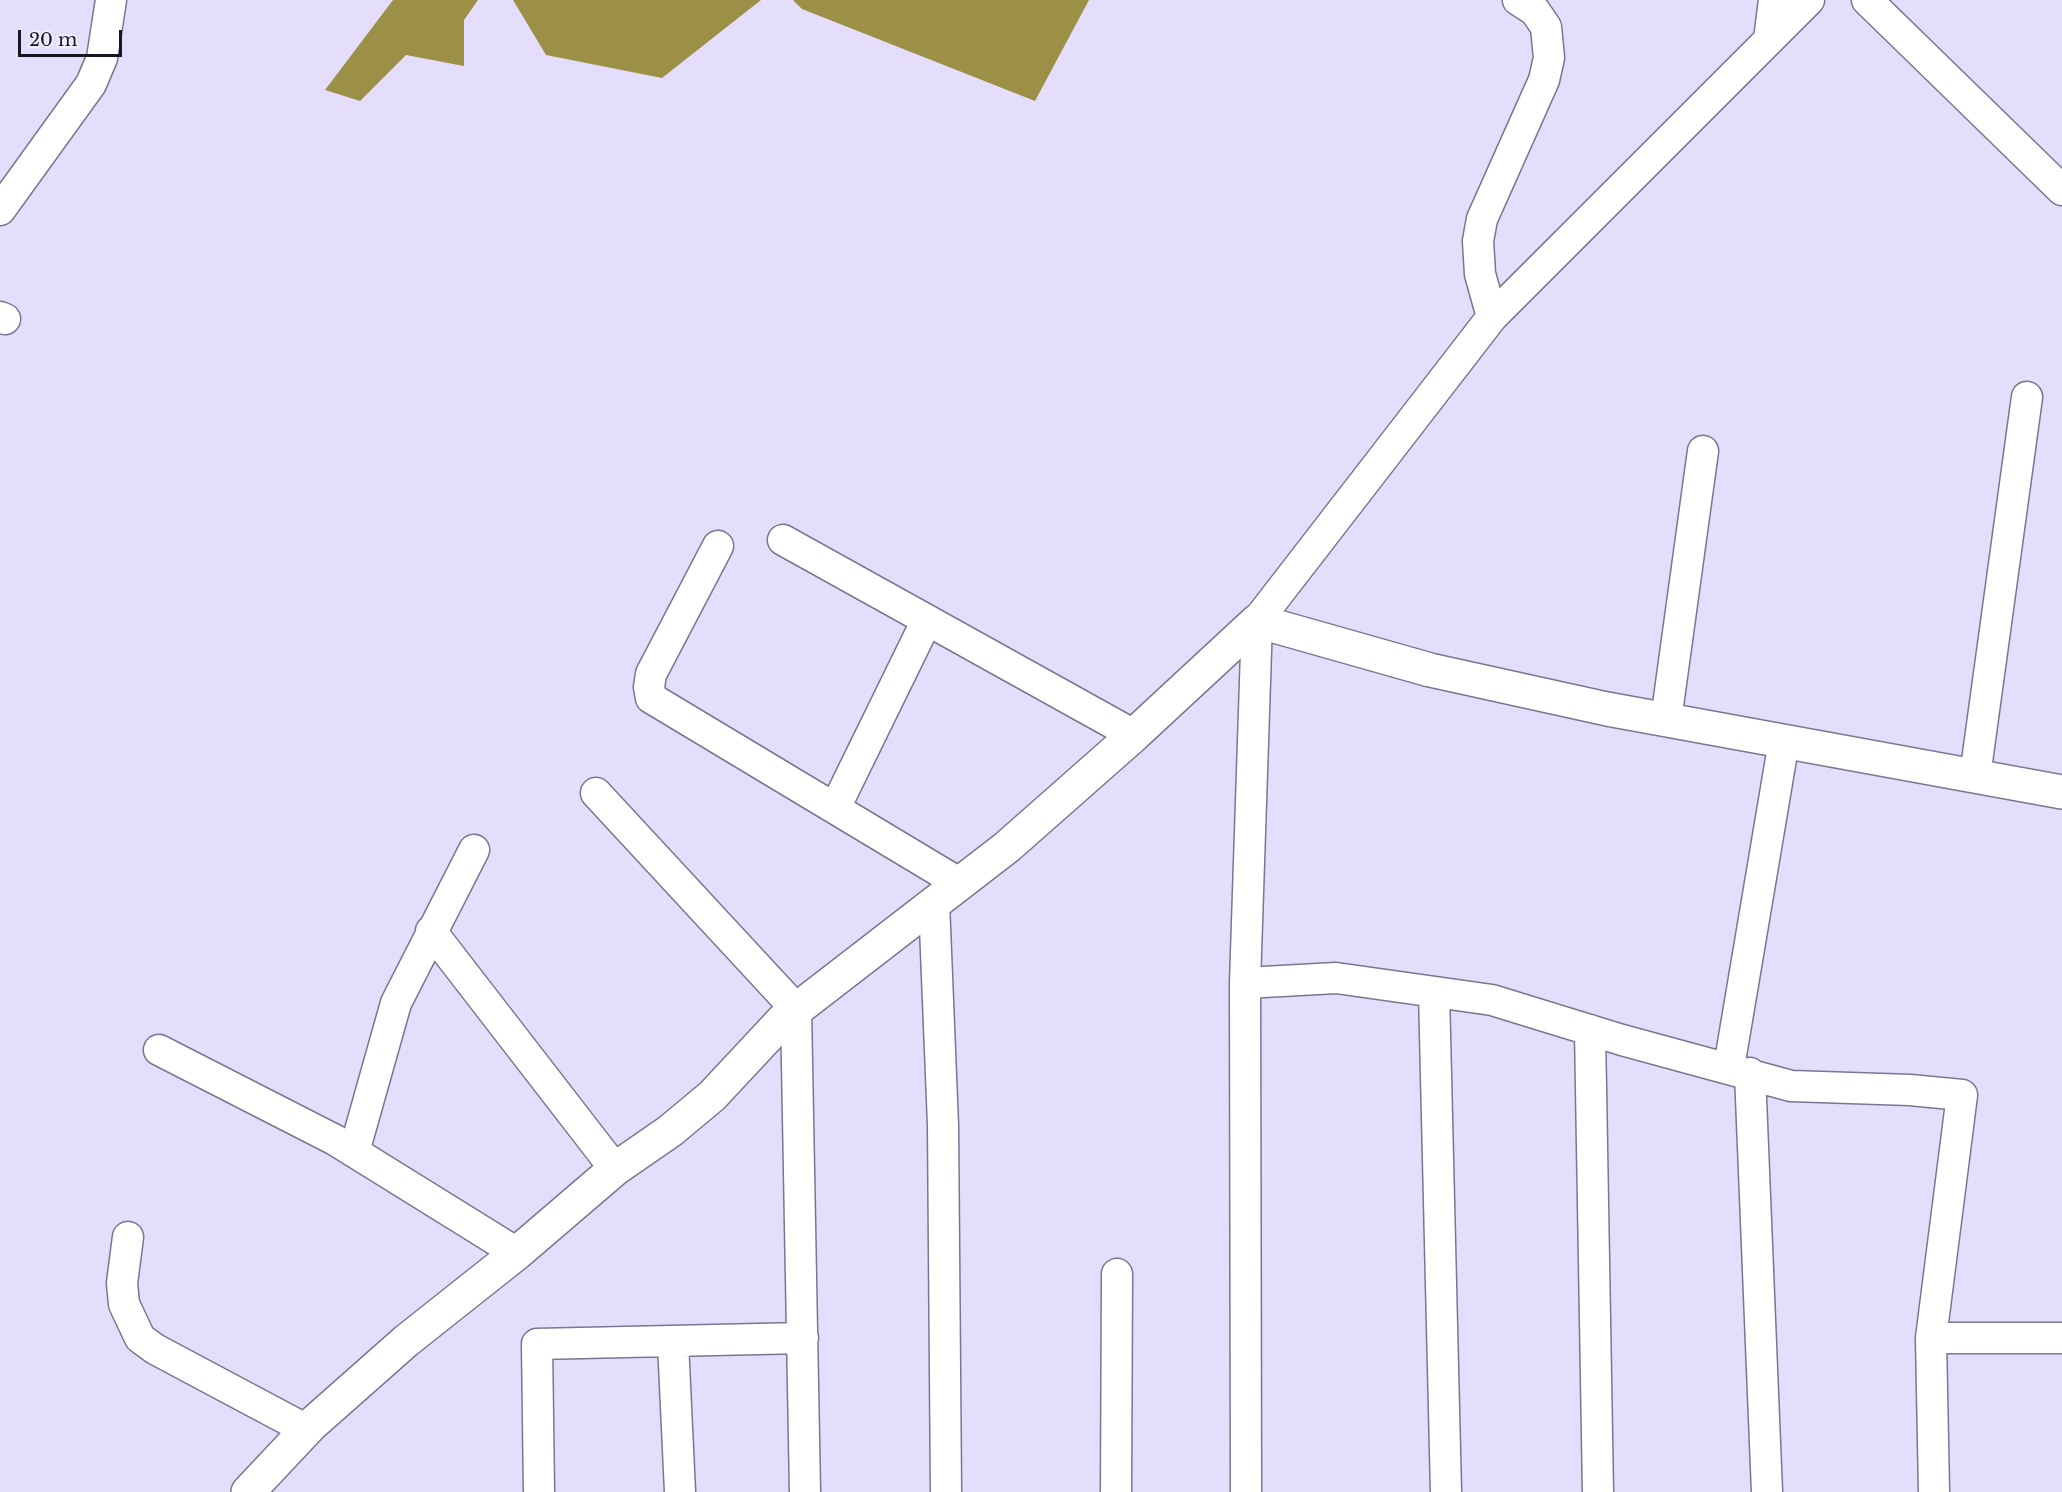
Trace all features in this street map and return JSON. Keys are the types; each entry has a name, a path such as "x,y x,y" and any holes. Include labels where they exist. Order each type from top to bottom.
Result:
{"street":[{"path":"0,210 91,84 102,58 111,0"},
{"path":"1492,317 1480,274 1478,241 1482,219 1544,80 1549,58 1546,27 1535,11 1518,0"},
{"path":"1769,40 1774,0"},
{"path":"248,1492 307,1430 406,1341 517,1253 615,1169 670,1131 712,1096 796,1009 1007,847 1134,735 1257,621 1492,317 1809,0"},
{"path":"1867,0 2062,190"},
{"path":"1976,777 2028,397"},
{"path":"1666,720 1703,451"},
{"path":"783,540 1134,735"},
{"path":"718,546 651,674 651,698 835,808 947,892"},
{"path":"835,808 927,620"},
{"path":"1257,621 1430,669 1666,720 2062,792"},
{"path":"1246,1492 1245,983 1257,621"},
{"path":"1767,1492 1740,1070 1784,741"},
{"path":"596,793 796,1009 805,1492"},
{"path":"354,1152 396,1003 474,849"},
{"path":"946,1492 943,1125 947,892"},
{"path":"431,931 615,1169"},
{"path":"1245,983 1336,978 1492,1000 1791,1086 1910,1090 1962,1095 1931,1338 1934,1492"},
{"path":"1434,992 1446,1492"},
{"path":"1590,1029 1598,1492"},
{"path":"159,1050 354,1152 517,1253"},
{"path":"128,1236 122,1282 124,1304 140,1338 155,1349 307,1430"},
{"path":"1116,1492 1117,1274"},
{"path":"539,1492 537,1344 803,1338"},
{"path":"1931,1338 2062,1338"},
{"path":"673,1342 680,1492"}],"shaded area":[{"path":"393,0 478,0 464,20 464,66 406,55 360,101 325,90"},
{"path":"513,0 761,0 662,78 546,55"},
{"path":"793,0 1089,0 1035,101 802,9"}]}
